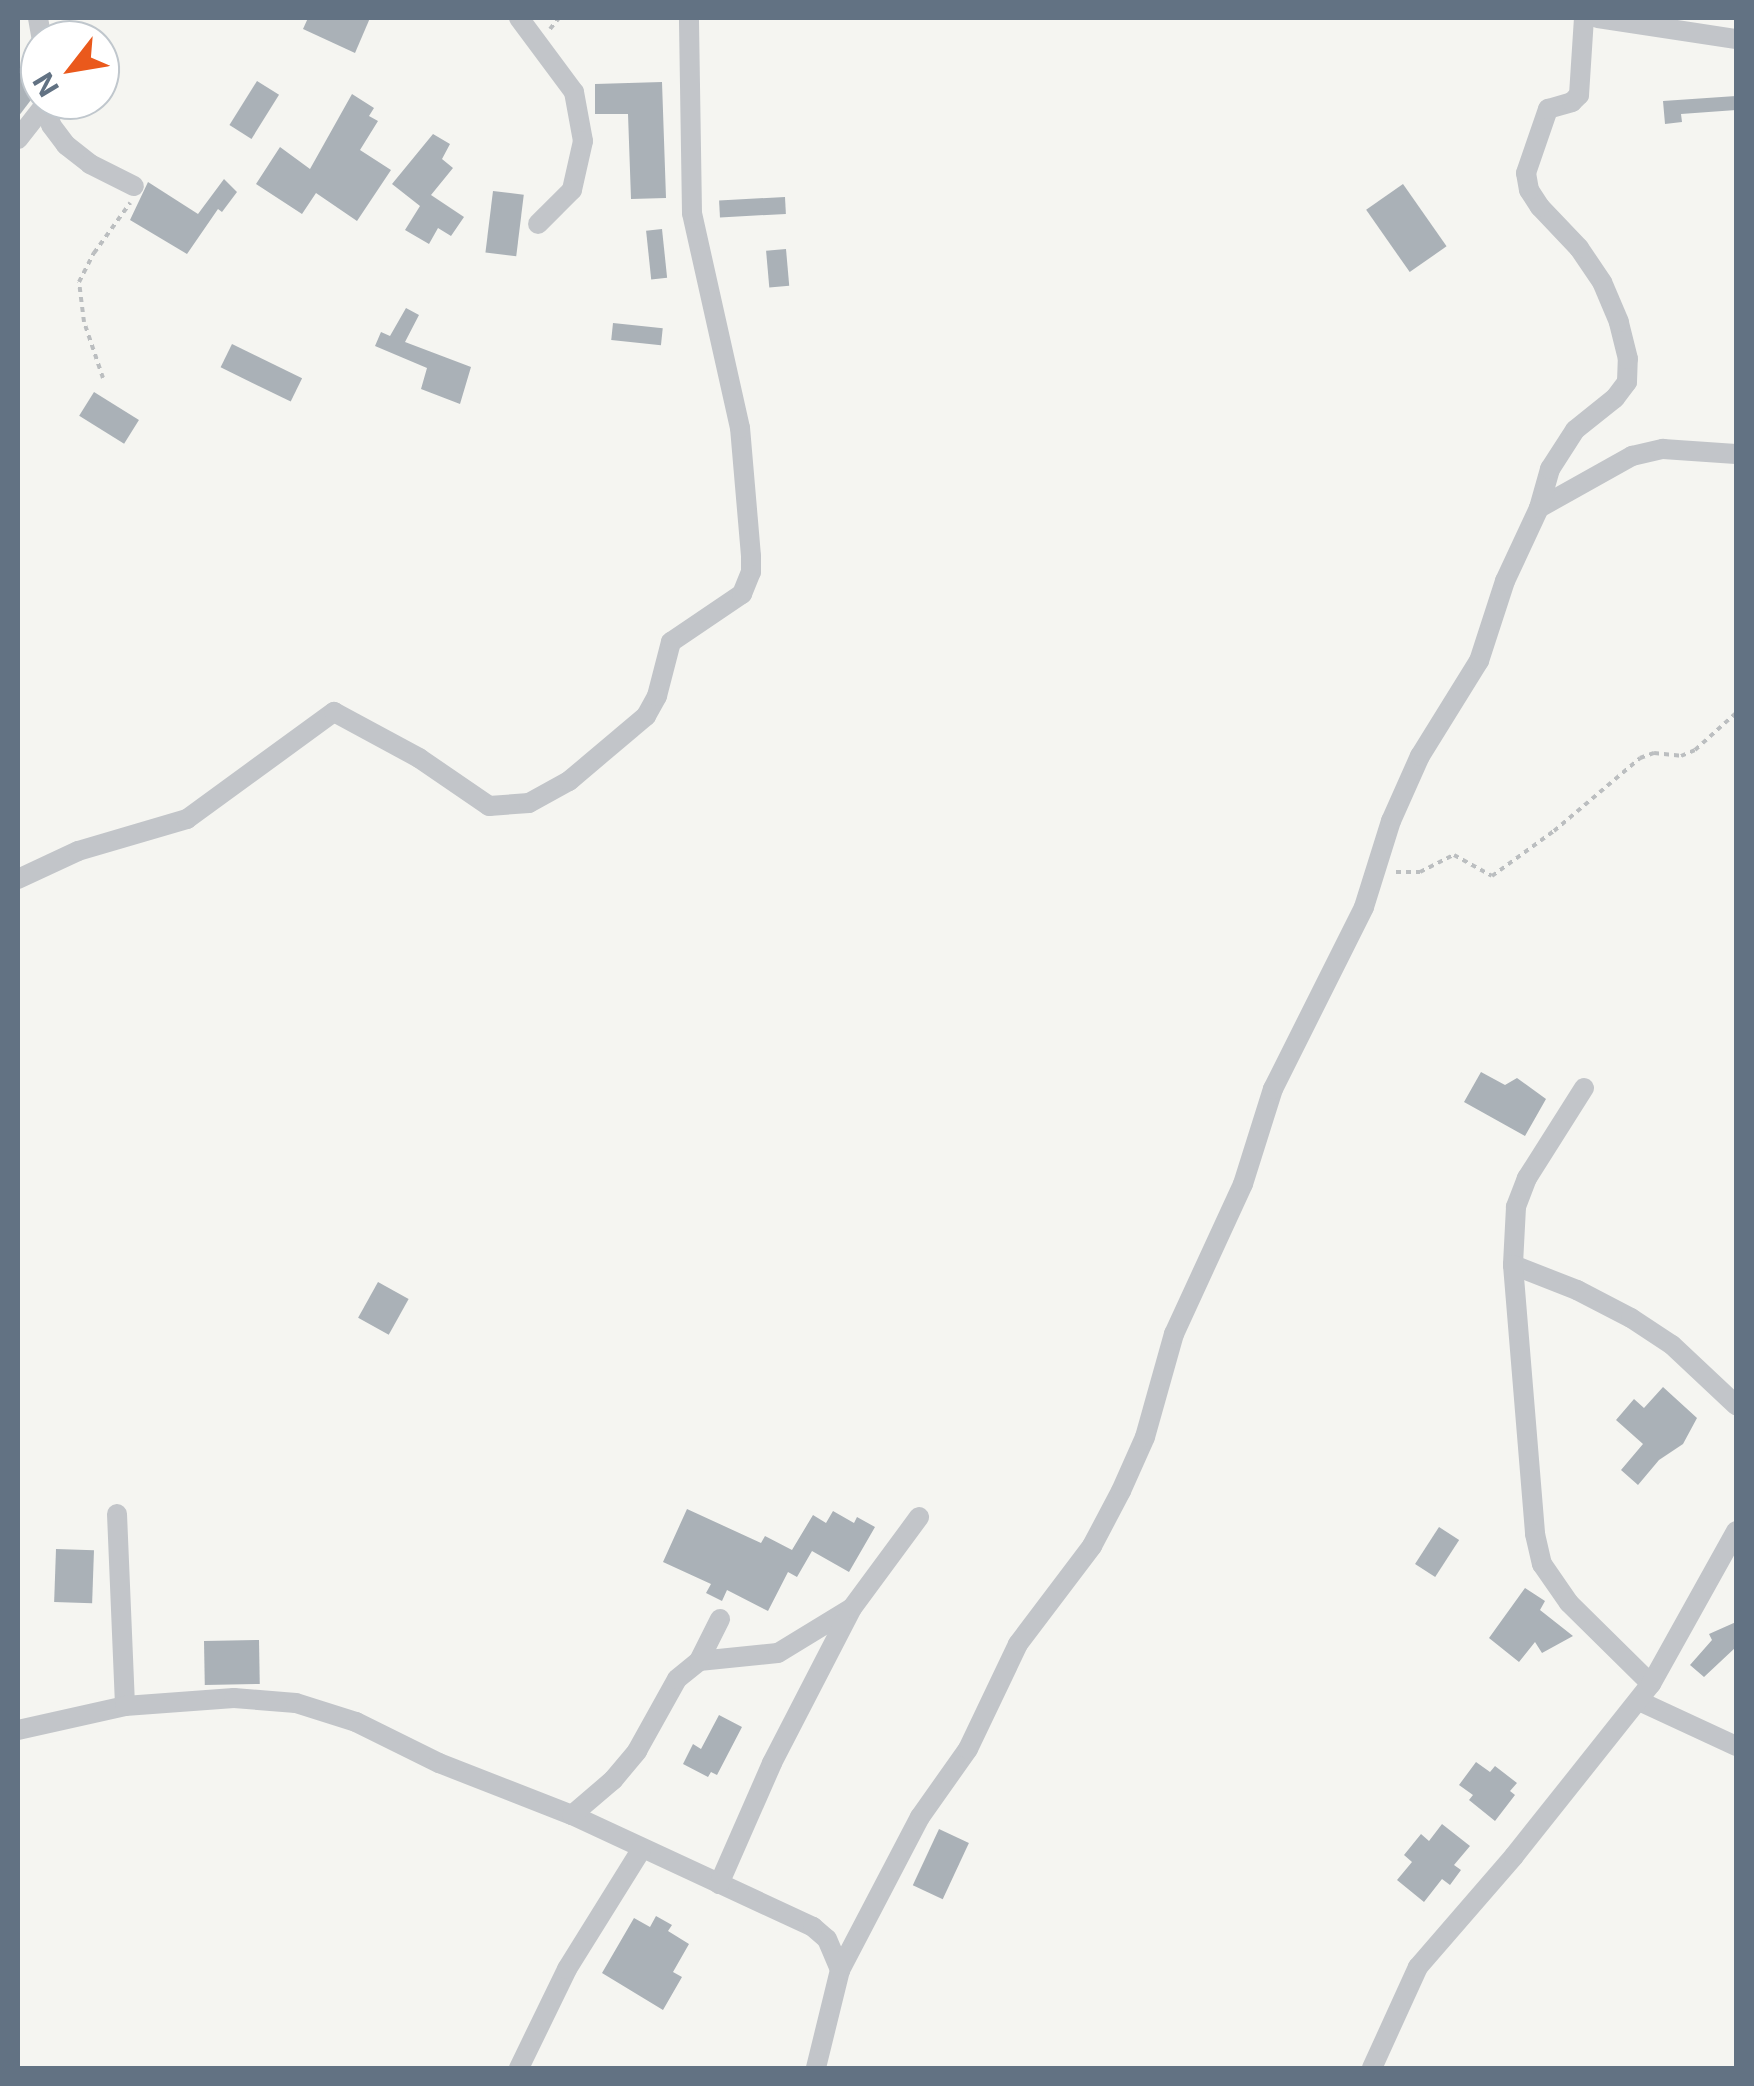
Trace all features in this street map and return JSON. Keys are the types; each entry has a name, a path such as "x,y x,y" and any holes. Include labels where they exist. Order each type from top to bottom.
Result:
{"street":[{"path":"519,18 574,92 583,141 572,190 538,224"},
{"path":"18,880 78,851 187,819 334,712 419,758 489,806 529,803 570,781 646,716 658,696 671,642 742,594 748,584 751,556 740,428 692,213 689,18"},
{"path":"816,2068 840,1970 920,1817 968,1749 1018,1644 1092,1546 1121,1491 1155,1408 1174,1334 1242,1184 1273,1089 1364,906 1404,791 1479,661 1505,581 1539,508 1560,448 1626,382 1628,359 1619,322 1602,282 1579,248 1540,207 1529,190 1526,173 1548,109 1572,102 1578,95 1584,18"},
{"path":"1598,18 1736,39"},
{"path":"50,120 75,153 134,186"},
{"path":"1539,508 1632,456 1663,449 1736,454"},
{"path":"1584,1088 1528,1178 1516,1206 1512,1264 1535,1534 1542,1564 1569,1603 1645,1693 1736,1746"},
{"path":"1512,1264 1578,1290 1631,1318 1672,1345 1736,1406"},
{"path":"117,1514 126,1706"},
{"path":"719,1884 786,1734 852,1608 919,1517"},
{"path":"1372,2068 1407,1988 1431,1949 1514,1856 1645,1693 1736,1531"},
{"path":"699,1661 778,1653 852,1608"},
{"path":"572,1815 624,1768 676,1680 699,1661 720,1619"},
{"path":"18,1730 126,1706 234,1698 296,1704 356,1722 439,1763 572,1815 640,1850 813,1927 827,1938 840,1970"},
{"path":"519,2068 567,1970 640,1850"}],"path":[{"path":"103,378 84,322 79,282 94,252 138,194 134,186"},
{"path":"1378,870 1420,872 1454,854 1492,876 1640,758 1654,753 1681,756 1736,714"}],"building":[{"path":"308,18 370,18 355,53 303,29"},
{"path":"18,68 20,114 18,117"},
{"path":"257,81 279,95 251,139 229,125"},
{"path":"662,82 666,198 631,199 628,114 595,114 595,84"},
{"path":"352,94 374,108 369,116 378,121 360,150 391,170 357,221 316,193 302,214 256,184 280,147 310,169"},
{"path":"1736,96 1736,110 1681,114 1682,122 1665,124 1663,101"},
{"path":"433,134 450,144 442,159 453,168 431,195 464,217 451,236 438,228 429,244 405,230 420,206 392,184"},
{"path":"224,179 237,192 222,212 218,209 187,254 130,220 148,182 198,214"},
{"path":"1403,184 1447,246 1410,272 1366,210"},
{"path":"493,191 524,195 516,256 485,253"},
{"path":"785,197 786,214 720,217 719,200"},
{"path":"662,229 667,278 651,279 646,231"},
{"path":"786,249 789,286 769,288 766,251"},
{"path":"406,308 419,315 405,342 471,367 460,404 421,389 427,368 375,346 381,332 390,336"},
{"path":"613,323 663,328 661,345 611,340"},
{"path":"232,344 302,378 291,402 221,367"},
{"path":"94,392 139,420 124,444 79,416"},
{"path":"1481,1072 1505,1085 1517,1078 1546,1099 1525,1136 1464,1102"},
{"path":"378,1282 409,1299 389,1335 358,1318"},
{"path":"1663,1387 1697,1418 1683,1444 1659,1460 1638,1485 1621,1470 1643,1444 1616,1420 1634,1399 1644,1408"},
{"path":"687,1509 761,1543 765,1536 792,1550 813,1515 826,1523 833,1511 854,1523 857,1517 875,1527 849,1572 812,1551 797,1577 788,1572 768,1611 727,1590 722,1601 706,1593 711,1584 663,1562"},
{"path":"1439,1527 1459,1540 1435,1577 1415,1564"},
{"path":"56,1549 94,1550 92,1603 54,1602"},
{"path":"1525,1588 1545,1601 1540,1610 1573,1636 1542,1653 1535,1642 1519,1662 1489,1638"},
{"path":"1736,1622 1736,1647 1704,1677 1690,1665 1712,1640 1709,1634"},
{"path":"259,1640 260,1684 205,1685 204,1641"},
{"path":"719,1715 742,1727 717,1775 711,1772 708,1777 683,1764 693,1744 701,1749"},
{"path":"1476,1762 1490,1772 1495,1766 1517,1783 1510,1791 1515,1795 1495,1821 1469,1800 1473,1795 1459,1785"},
{"path":"1442,1824 1470,1846 1454,1865 1461,1870 1450,1885 1442,1879 1424,1902 1397,1880 1412,1862 1404,1855 1421,1834 1429,1841"},
{"path":"939,1829 969,1843 943,1899 913,1885"},
{"path":"656,1916 672,1925 668,1931 689,1944 673,1972 682,1977 663,2010 602,1973 634,1918 650,1927"}]}
